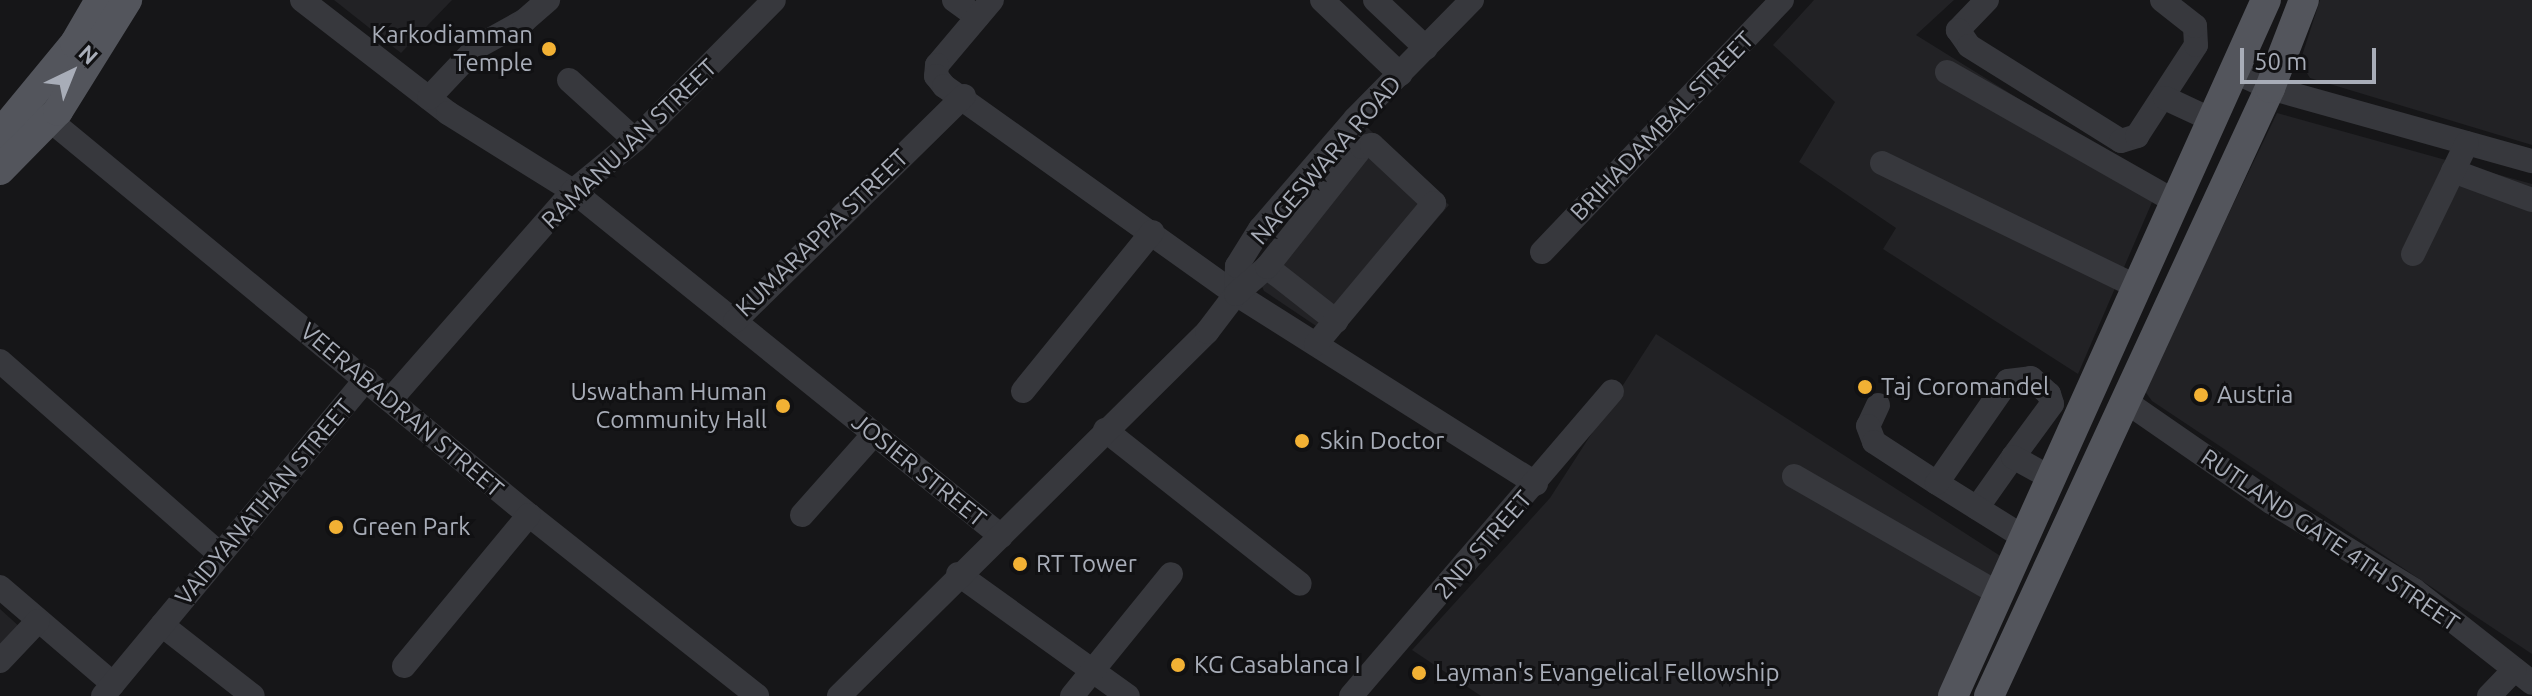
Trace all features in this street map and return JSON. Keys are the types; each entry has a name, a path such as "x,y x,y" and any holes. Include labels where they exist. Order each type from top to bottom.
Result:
{"main road":[{"path":"0,134 75,43 100,0"},
{"path":"0,170 51,121 127,0"},
{"path":"1953,696 2266,0"},
{"path":"1989,696 2270,88 2304,0"}],"street":[{"name":"KUMARAPPA STREET","path":"302,0 429,98 573,191 735,321 964,96"},
{"path":"429,98 477,47 524,21 548,0"},
{"name":"RAMANUJAN STREET","path":"392,398 573,191 635,140 774,0"},
{"path":"954,0 984,8 937,65 936,76 1236,294 1536,484"},
{"path":"1322,0 1400,74"},
{"path":"1375,0 1426,48"},
{"name":"NAGESWARA ROAD","path":"1001,536 1207,332 1236,294 1237,266 1260,229 1400,74 1472,0"},
{"name":"BRIHADAMBAL STREET","path":"1542,252 1782,0"},
{"path":"1987,0 1958,30 1969,46 2121,141 2137,136 2165,98 2198,34 2187,18 2162,0"},
{"path":"2233,71 2270,88 2522,158 2515,193 2453,171"},
{"path":"1947,72 2174,201"},
{"path":"569,80 635,140"},
{"path":"2165,98 2210,119"},
{"name":"VEERABADRAN STREET","path":"51,121 392,398 529,515 757,696"},
{"path":"2413,254 2467,143"},
{"path":"1236,294 1267,267 1362,147 1372,145 1434,203 1316,344"},
{"path":"1882,163 2137,287"},
{"path":"1023,391 1152,232"},
{"path":"1267,267 1336,321"},
{"name":"JOSIER STREET","path":"735,321 1001,536 958,574 839,696"},
{"path":"0,361 220,554"},
{"path":"1937,483 2008,381 2021,377 2042,386 2052,404 1977,508"},
{"name":"VAIDYANATHAN STREET","path":"108,690 366,379"},
{"name":"2ND STREET","path":"1351,696 1536,484 1612,391"},
{"name":"RUTLAND GATE 4TH STREET","path":"2125,401 2271,502 2414,590 2523,676"},
{"path":"1878,405 1868,426 1874,442 2025,538"},
{"path":"1105,430 1300,584"},
{"path":"802,515 874,434"},
{"path":"2013,457 2053,479"},
{"path":"1794,476 1999,594"},
{"path":"404,666 529,515"},
{"path":"958,574 1128,696"},
{"path":"1072,696 1094,673 1171,574"},
{"path":"0,587 108,690"},
{"path":"0,661 38,621"},
{"path":"162,625 253,696"},
{"path":"2489,696 2523,676"}],"shaded area":[{"path":"334,0 452,0 401,53"},
{"path":"1814,0 1954,0 1916,35 2159,186 2078,374 1883,249 1896,228 1799,162 1835,102 1773,45"},
{"path":"2320,0 2532,0 2532,145 2310,78 2300,62"},
{"path":"2277,113 2532,184 2532,654 2152,401 2144,390"},
{"path":"1367,127 1449,205 1334,338 1264,291 1255,272"},
{"path":"1656,334 2002,557 1938,696 1481,696 1412,650 1550,498"},
{"path":"0,609 21,628 0,653"}],"place":[{"name":"Karkodiamman Temple","path":"549,49"},
{"name":"Taj Coromandel","path":"1865,387"},
{"name":"Austria","path":"2201,395"},
{"name":"Uswatham Human Community Hall","path":"783,406"},
{"name":"Skin Doctor","path":"1302,441"},
{"name":"Green Park","path":"336,527"},
{"name":"RT Tower","path":"1020,564"},
{"name":"KG Casablanca I","path":"1178,665"},
{"name":"Layman's Evangelical Fellowship","path":"1419,673"}]}
